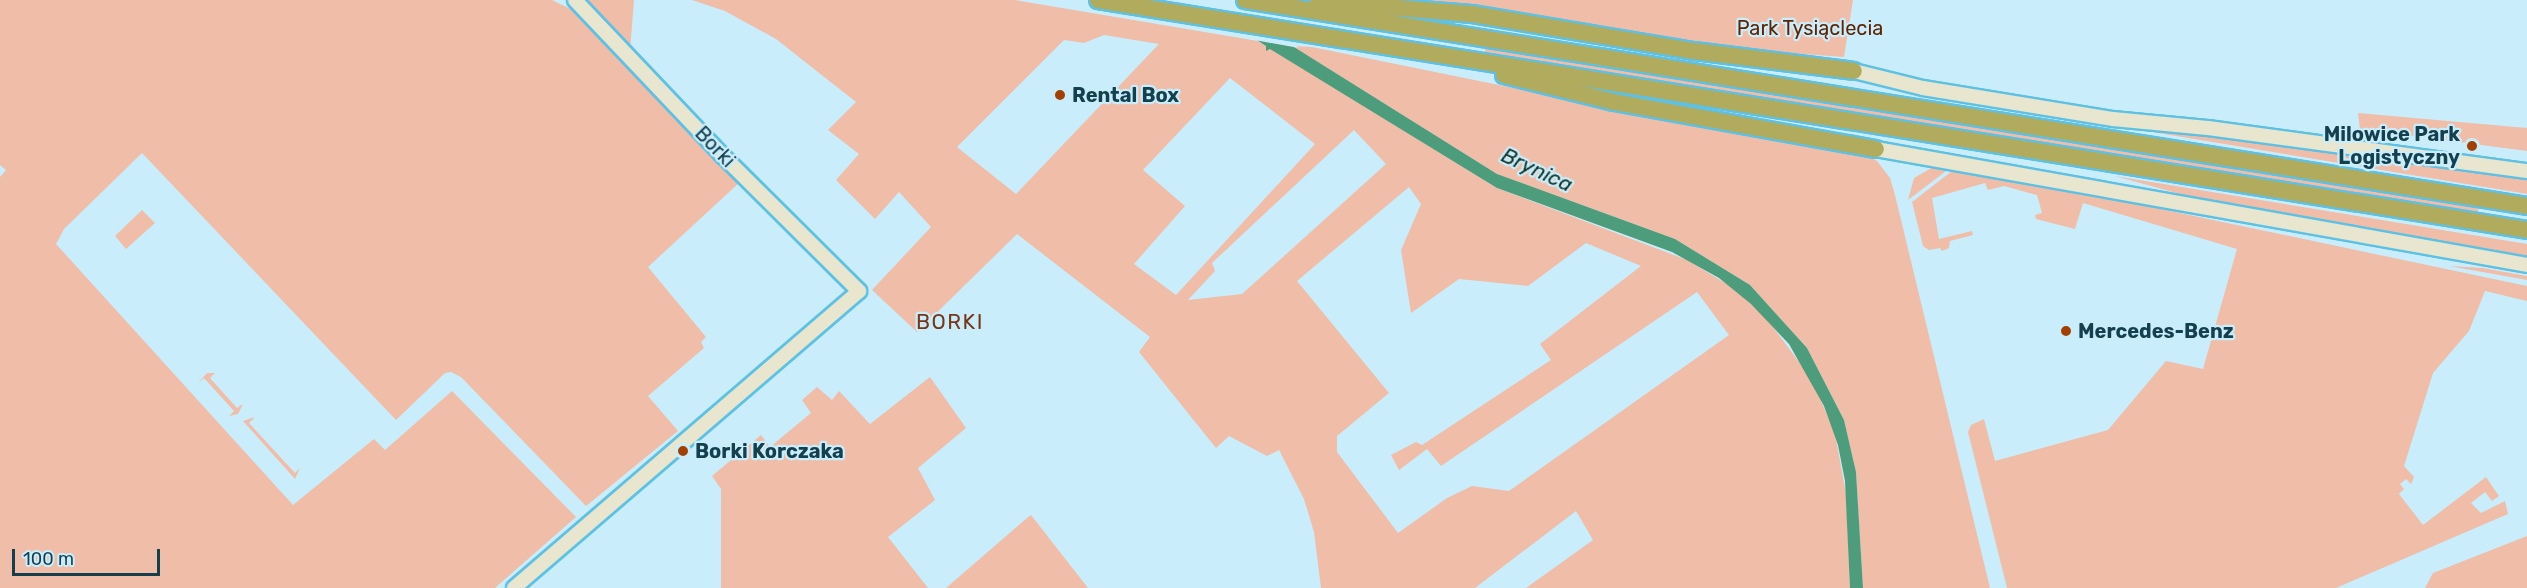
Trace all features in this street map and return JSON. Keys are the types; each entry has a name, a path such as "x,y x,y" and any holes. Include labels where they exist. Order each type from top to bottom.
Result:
{"highway":[{"path":"1098,0 2527,230"},
{"path":"1245,0 2527,206"},
{"path":"1295,8 1335,3 1472,14 1683,49 1854,71"},
{"path":"1440,55 1547,88 1876,149"}],"main road":[{"name":"Borki","path":"514,588 859,291 723,156 575,0"},
{"path":"1854,71 1923,88 2113,119 2208,128 2527,171"},
{"path":"1876,149 2527,265"}],"green space":[{"path":"0,0 552,0 581,14 740,182 648,267 706,337 701,342 704,348 648,396 678,431 586,506 461,377 451,372 445,373 396,420 142,153 64,229 56,244 293,505 374,439 385,450 452,391 576,517 495,588 0,588 0,177 6,170 0,165"},
{"path":"585,0 634,0 630,51"},
{"path":"692,0 1015,0 1258,41 1497,188 1687,260 1730,286 1764,315 1811,378 1835,433 1846,494 1850,588 1526,588 1593,540 1576,511 1475,588 1321,588 1314,532 1304,499 1279,450 1267,456 1229,436 1216,448 1139,352 1150,337 1017,234 917,332 872,290 931,227 899,192 875,219 836,180 859,154 828,130 856,102 776,39 725,11","holes":["1104,35 1159,44 1016,194 957,147 1064,40 1084,43","1230,78 1315,144 1176,295 1134,264 1185,206 1143,170","1354,130 1386,164 1242,294 1188,300 1215,271 1212,263","1409,187 1421,204 1401,250 1411,313 1459,279 1528,286 1586,243 1641,266 1540,344 1551,360 1422,445 1416,442 1391,455 1399,470 1427,449 1441,466 1697,292 1729,335 1509,491 1472,486 1447,498 1398,533 1337,452 1337,436 1389,393 1297,281"]},
{"name":"Park Tysiąclecia","path":"1370,0 1853,0 1844,57 1716,48"},
{"path":"1292,46 1312,47 1682,122 1867,155 1877,161 1890,178 1895,195 1990,588 1863,588 1856,472 1844,420 1807,348 1750,285 1675,239 1497,174"},
{"path":"1486,47 2478,207 2478,214 1484,54"},
{"path":"2358,113 2527,128 2527,151 2360,129"},
{"path":"2122,127 2174,130 2527,178 2527,194"},
{"path":"1935,166 1950,168 1908,200 1914,178"},
{"path":"1952,171 2094,195 2527,286 2527,301 2485,291 2469,331 2433,373 2404,466 2414,477 2411,484 2406,479 2400,484 2404,489 2399,494 2423,525 2486,477 2499,496 2492,501 2485,492 2471,503 2481,513 2505,501 2508,514 2336,588 2007,588 1968,432 1971,425 1984,419 1995,461 2108,430 2166,361 2203,369 2237,249 2083,203 2075,229 2036,219 2035,215 2042,213 2037,195 2004,186 1988,190 1985,183 1932,198 1939,239 1972,231 1973,235 1950,241 1949,248 1942,251 1940,248 1929,250 1923,246 1912,202"},
{"path":"2115,176 2527,244 2527,259 2191,197"},
{"path":"142,210 155,223 126,249 115,236"},
{"path":"2449,266 2483,268 2527,276 2527,280"},
{"path":"207,373 215,373 210,378 237,408 243,404 238,414 229,416 234,411 204,378 198,383"},
{"path":"930,377 966,428 918,468 935,500 888,537 928,588 721,588 721,489 712,476 761,435 770,447 811,413 802,400 817,387 832,400 839,391 870,424"},
{"path":"255,417 249,423 295,473 300,468 295,479 243,421"},
{"path":"1031,515 1088,588 946,588 1027,518"},
{"path":"2527,536 2527,588 2425,588 2433,573"}],"shaded area":[{"path":"1196,0 1219,0 1497,174 1675,239 1750,285 1807,348 1844,420 1856,472 1863,588 1850,588 1845,481 1838,445 1824,406 1789,344 1751,304 1719,278 1672,252 1497,188 1270,49 1266,51 1266,46"}],"pier":[{"path":"1193,0 1224,0 1299,48 1249,39"}],"place":[{"name":"Rental Box","path":"1060,95"},
{"name":"Milowice Park Logistyczny","path":"2472,146"},
{"name":"Mercedes-Benz","path":"2066,331"},
{"name":"Borki Korczaka","path":"683,451"}],"district":[{"name":"BORKI","path":"950,322"}],"water label":[{"name":"Brynica","path":"1537,170"}]}
